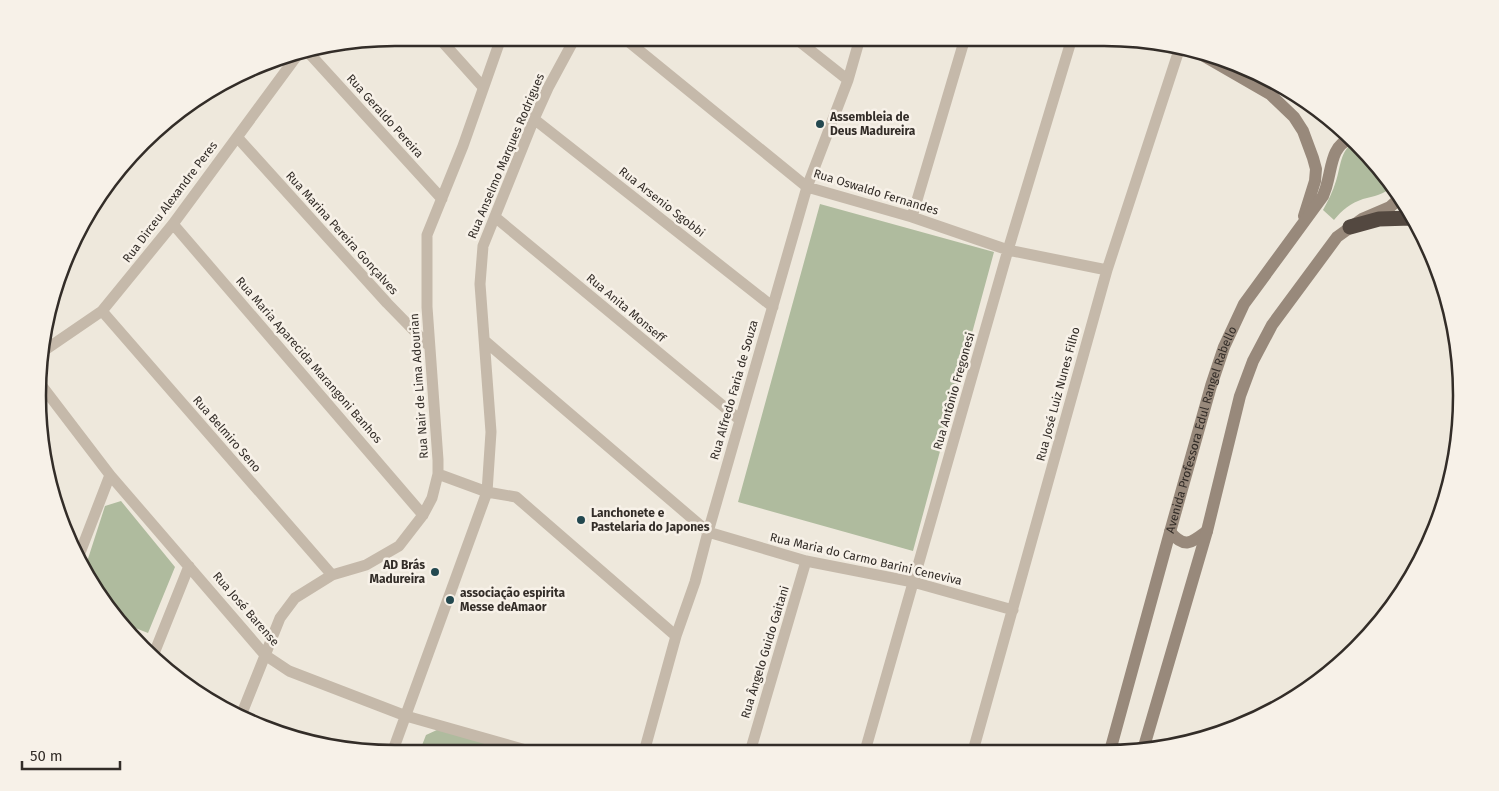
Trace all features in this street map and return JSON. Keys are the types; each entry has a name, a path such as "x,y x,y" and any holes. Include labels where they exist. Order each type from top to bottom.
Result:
{"highway":[{"path":"1350,227 1379,219 1404,218"}],"main road":[{"path":"1227,69 1270,94 1294,116 1303,131 1314,158 1316,169 1315,181 1299,230"},
{"name":"Avenida Professora Edul Rangel Rabello","path":"1111,745 1211,386 1224,348 1244,304 1323,196 1333,157 1344,142"},
{"path":"1145,742 1207,531 1240,396 1253,361 1272,325 1337,237 1362,219 1390,207 1395,203"},
{"path":"1170,532 1177,539 1185,543 1192,542 1207,531"}],"street":[{"path":"446,46 483,87"},
{"name":"Rua Nair de Lima Adourian","path":"243,710 280,618 295,598 332,575 366,565 399,546 423,515 432,498 438,474 438,460 426,307 427,235 464,146 498,46"},
{"name":"Rua Anselmo Marques Rodrigues","path":"395,745 487,492 491,432 480,284 482,246 534,119 571,46"},
{"name":"Rua Oswaldo Fernandes","path":"634,46 807,186 912,216 1008,250 1107,270"},
{"path":"805,46 848,80"},
{"name":"Rua Alfredo Faria de Souza","path":"646,745 676,636 695,582 807,186 848,80 858,46"},
{"path":"912,216 962,46"},
{"name":"Rua Antônio Fregonesi","path":"866,745 1008,250 1070,46"},
{"name":"Rua José Luiz Nunes Filho","path":"974,745 1107,270 1178,54"},
{"name":"Rua Geraldo Pereira","path":"312,56 442,199"},
{"name":"Rua Dirceu Alexandre Peres","path":"50,347 102,311 174,224 292,62"},
{"name":"Rua Arsenio Sgobbi","path":"534,119 773,307"},
{"name":"Rua Marina Pereira Gonçalves","path":"237,137 387,303 429,346"},
{"name":"Rua Anita Monseff","path":"495,217 740,420"},
{"name":"Rua Maria Aparecida Marangoni Banhos","path":"174,224 423,515"},
{"name":"Rua Belmiro Seno","path":"102,311 332,575"},
{"name":"Rua Maria do Carmo Barini Ceneviva","path":"485,340 708,532 806,561 913,582 1013,610"},
{"name":"Rua José Barense","path":"46,391 110,475 265,654 289,671 406,716 508,745"},
{"path":"438,474 487,492 516,497 676,636"},
{"path":"82,549 110,475"},
{"name":"Rua Ângelo Guido Gaitani","path":"752,745 806,561"},
{"path":"156,649 189,566"}],"green space":[{"path":"1348,147 1366,165 1386,190 1351,205 1334,220 1323,210 1335,185 1343,154"},
{"path":"820,204 994,252 913,551 738,502"},
{"path":"121,501 175,567 148,633 135,628 118,608 88,560 105,506"},
{"path":"439,729 495,745 422,745 426,735"}],"place":[{"name":"Assembleia de Deus Madureira","path":"820,124"},
{"name":"Lanchonete e Pastelaria do Japones","path":"581,520"},
{"name":"AD Brás Madureira","path":"435,572"},
{"name":"associação espirita Messe deAmaor","path":"450,600"}]}
